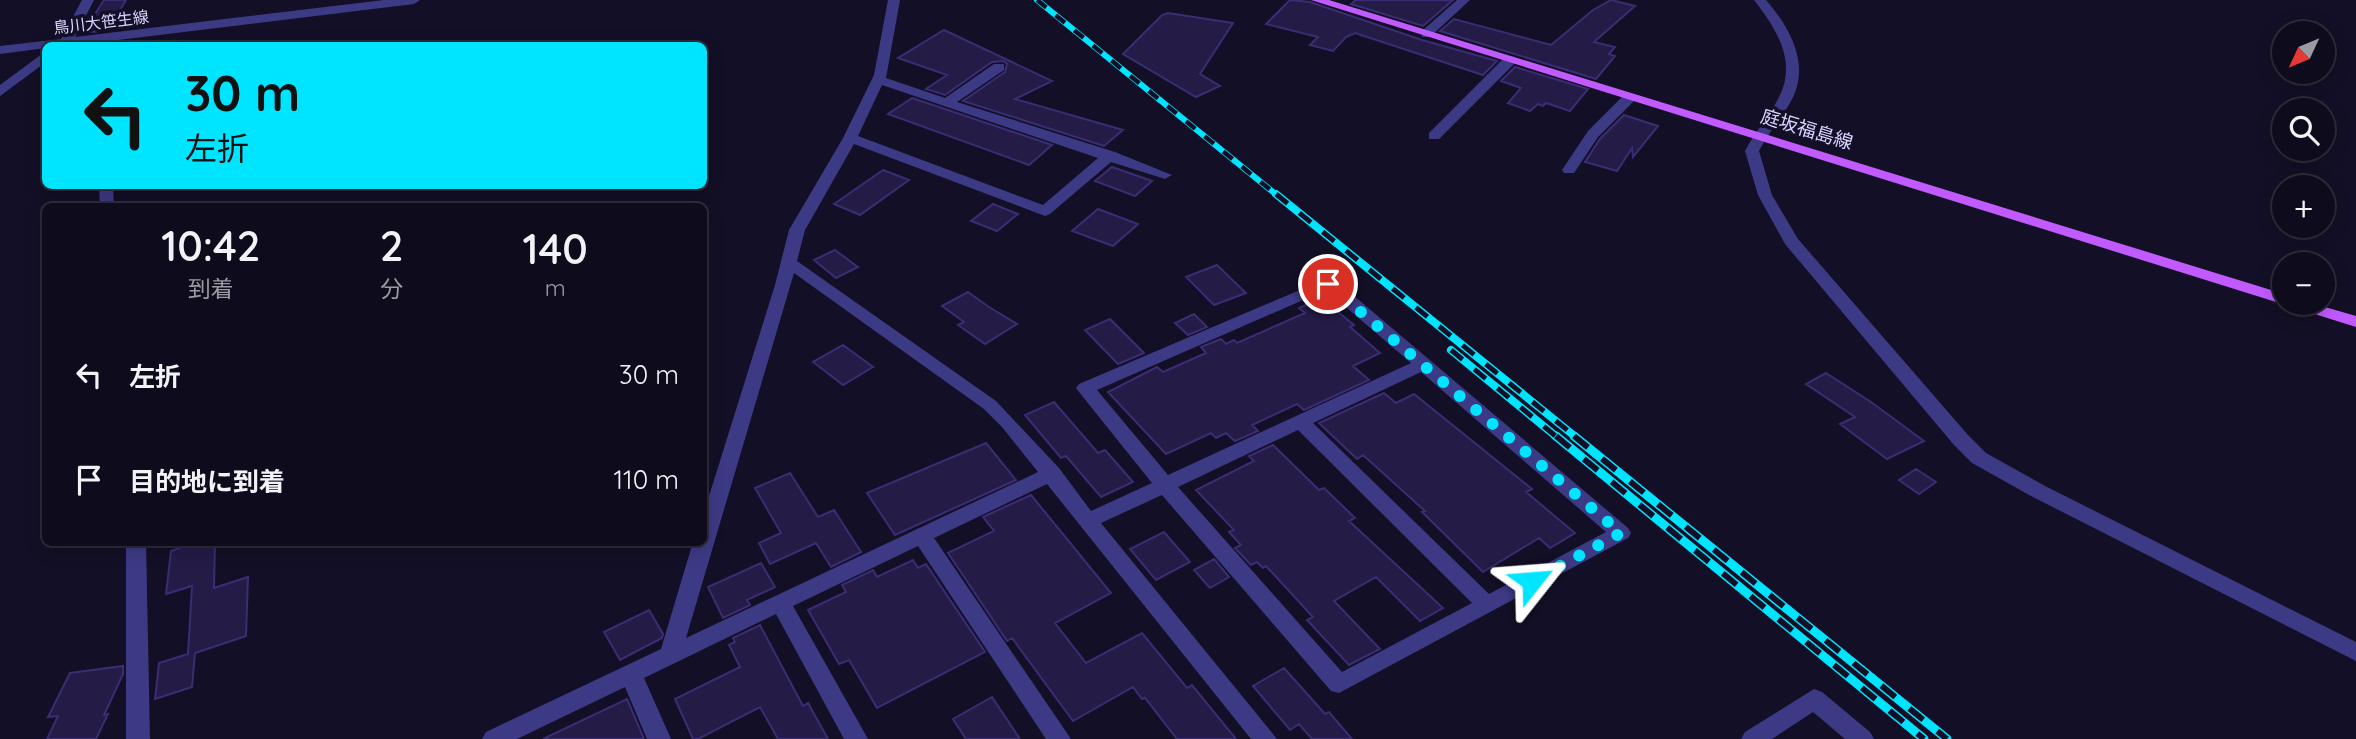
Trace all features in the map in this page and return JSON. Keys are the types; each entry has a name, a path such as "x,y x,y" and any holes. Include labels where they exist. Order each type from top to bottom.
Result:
{"main road":[{"name":"庭坂福島線","path":"1317,0 2272,296"},
{"path":"2333,315 2356,322"}],"street":[{"path":"63,42 88,0"},
{"name":"鳥川大笹生線","path":"96,42 414,0"},
{"path":"707,529 790,263 797,230 850,138 879,79 894,0"},
{"path":"1426,34 1464,0"},
{"path":"1760,0 1783,34 1793,59 1794,78 1787,96 1759,136 1752,151 1765,195 1791,241 1979,458 2356,652"},
{"name":"鳥川大笹生線","path":"0,50 42,45"},
{"path":"0,92 42,58"},
{"path":"1434,136 1510,60"},
{"path":"947,102 999,67"},
{"path":"879,79 1165,175"},
{"path":"1569,170 1593,134 1630,96"},
{"path":"850,138 1045,211 1110,155"},
{"path":"790,263 990,405 1008,422 1265,739"},
{"path":"1328,284 1621,533 1339,684 1166,486 1085,388 1328,284"},
{"path":"1090,520 1424,364"},
{"path":"1301,422 1487,605"},
{"path":"495,739 1052,473"},
{"path":"921,535 1059,739"},
{"path":"136,546 138,739"},
{"path":"670,655 702,546"},
{"path":"780,603 856,739"},
{"path":"631,674 659,739"},
{"path":"1753,739 1814,699 1862,739"}],"building":[{"path":"104,0 126,0 108,30 83,33"},
{"path":"1290,0 1310,2 1422,40 1497,61 1483,75 1355,33 1346,37 1333,51 1310,45 1318,37 1266,24"},
{"path":"1356,0 1453,0 1423,26 1351,4"},
{"path":"1611,0 1635,6 1594,42 1615,47 1609,54 1615,56 1596,79 1440,31 1454,19 1551,45 1593,10"},
{"path":"1168,13 1233,23 1200,74 1220,86 1196,97 1123,54 1162,15"},
{"path":"944,30 1052,81 1015,99 1123,130 1104,146 963,101 1005,72 1007,64 1004,61 992,62 945,95 926,89 947,75 898,58"},
{"path":"1515,67 1588,89 1570,111 1546,103 1543,106 1538,104 1530,111 1508,103 1521,88 1501,81"},
{"path":"912,98 1052,145 1029,165 888,114"},
{"path":"1624,115 1658,126 1633,157 1632,148 1617,171 1585,162 1600,139"},
{"path":"1112,167 1152,181 1135,196 1095,181"},
{"path":"883,170 909,180 860,215 834,204"},
{"path":"993,204 1018,214 997,231 971,221"},
{"path":"1098,209 1138,224 1113,246 1072,231"},
{"path":"835,250 858,267 836,278 814,260"},
{"path":"1217,265 1246,293 1214,305 1186,277"},
{"path":"968,292 1017,324 985,344 958,325 964,322 942,306"},
{"path":"1321,298 1354,325 1350,327 1380,353 1353,366 1369,380 1304,410 1297,404 1252,425 1258,431 1235,441 1226,433 1216,438 1211,433 1166,454 1108,392 1157,367 1163,372 1206,353 1201,347 1221,339 1226,344 1234,340 1237,343 1305,313 1299,308"},
{"path":"1194,314 1207,327 1188,335 1175,323"},
{"path":"1110,319 1144,353 1118,364 1085,330"},
{"path":"843,345 873,367 843,385 813,362"},
{"path":"1826,373 1924,441 1887,459 1840,424 1855,417 1806,384"},
{"path":"1384,393 1396,403 1414,394 1532,489 1526,492 1575,533 1550,548 1539,538 1483,572 1422,512 1425,511 1363,455 1357,459 1319,423"},
{"path":"1054,402 1098,453 1105,450 1133,482 1101,497 1066,456 1061,458 1025,415"},
{"path":"986,443 1016,480 895,535 867,493"},
{"path":"1273,445 1319,490 1324,488 1355,518 1349,521 1443,608 1420,621 1376,577 1334,601 1380,649 1349,665 1307,620 1313,617 1266,566 1263,568 1257,562 1251,565 1235,548 1241,545 1229,532 1234,530 1196,490 1254,461 1249,456"},
{"path":"1916,469 1936,482 1919,494 1899,480"},
{"path":"790,473 818,517 834,510 861,552 831,567 816,543 770,564 759,543 781,533 755,488"},
{"path":"1031,495 1111,593 1055,623 1086,663 1142,633 1187,688 1192,685 1236,739 1177,739 1133,687 1073,721 1012,638 1007,641 948,553 994,531 983,517"},
{"path":"1164,532 1190,562 1156,580 1130,549"},
{"path":"185,546 215,546 214,588 248,577 246,636 195,653 192,687 155,699 159,663 188,654 192,586 166,594 171,551"},
{"path":"1214,559 1229,577 1210,588 1194,570"},
{"path":"913,560 918,568 926,564 985,652 877,708 849,660 839,664 808,610 846,592 842,585 873,570 877,577"},
{"path":"761,563 775,587 747,600 750,605 723,618 708,587"},
{"path":"649,610 663,634 662,638 620,660 604,632"},
{"path":"760,625 803,706 808,703 828,739 778,739 760,707 698,739 693,739 675,699 740,667 729,645 735,642 733,638"},
{"path":"123,666 123,674 96,739 47,739 58,716 48,717 70,673"},
{"path":"1284,668 1325,714 1329,712 1352,739 1312,739 1299,724 1290,730 1253,686"},
{"path":"992,697 1020,739 966,739 953,719"},
{"path":"627,699 644,739 543,739"}],"railway":[{"path":"1037,0 1278,196"},
{"path":"1276,194 1577,438"},
{"path":"1451,350 1558,438"},
{"path":"1556,436 1924,739"},
{"path":"1574,436 1947,739"}],"route":[{"path":"1328,284 1621,533 1532,581"}]}
